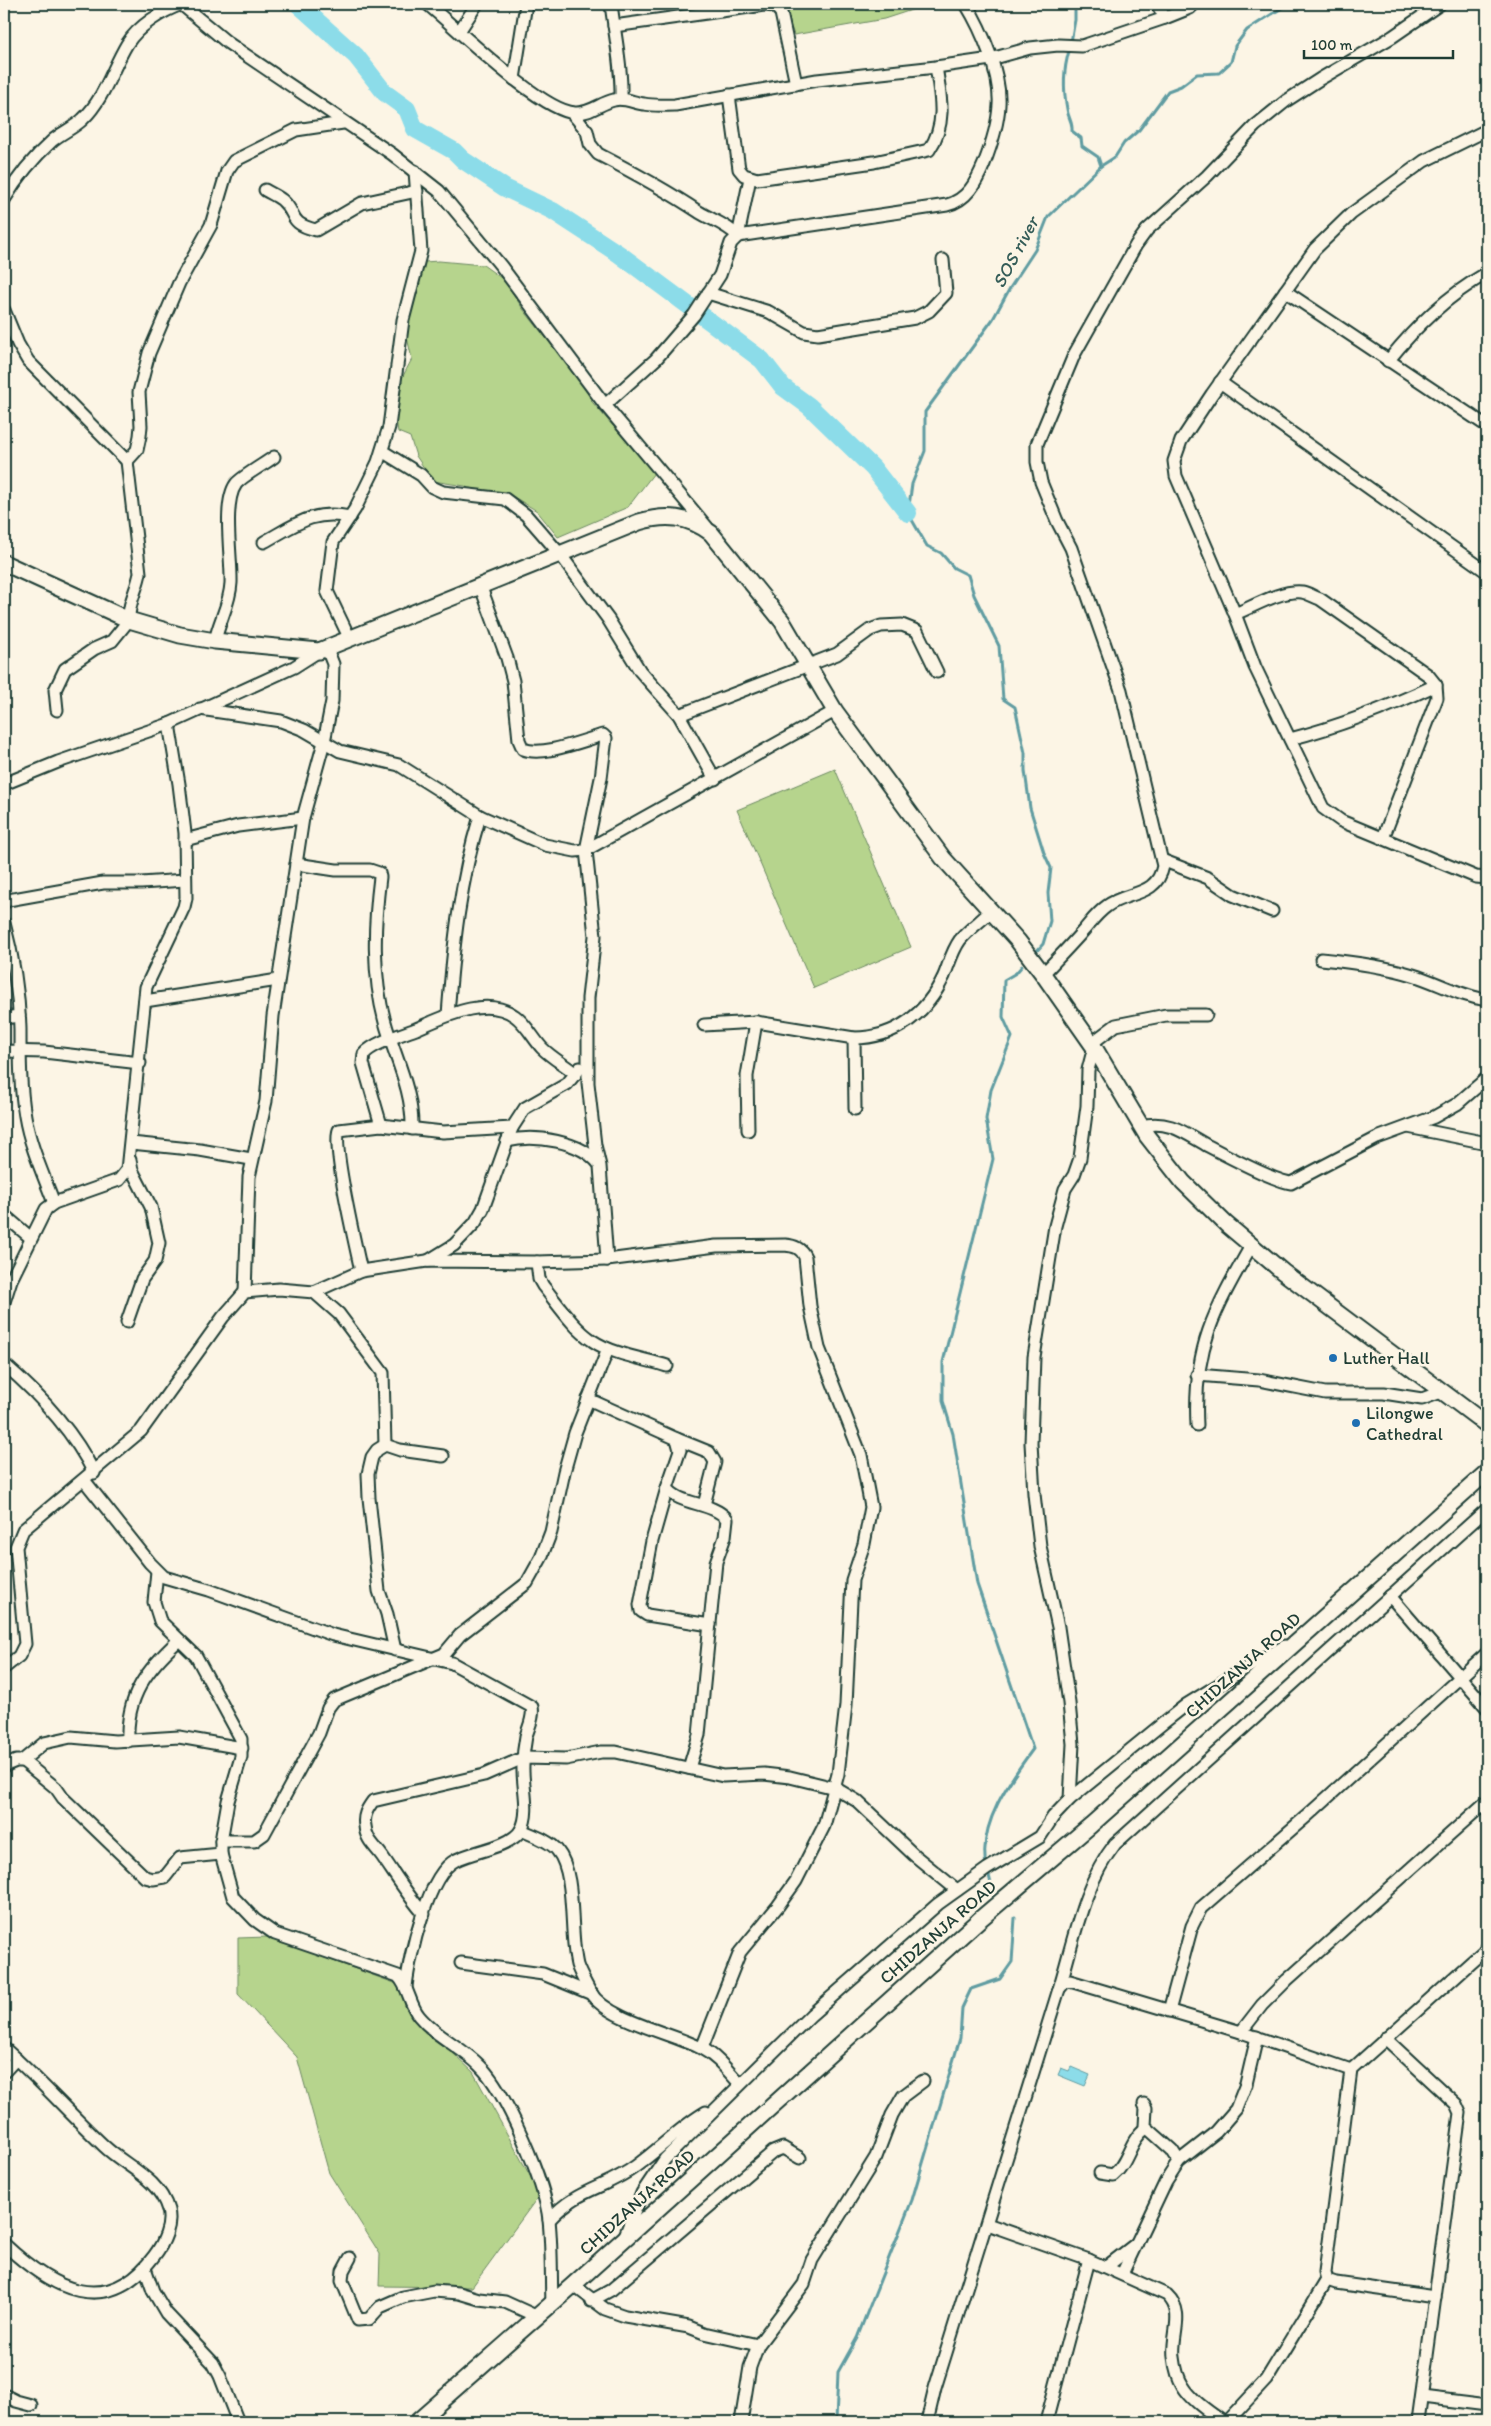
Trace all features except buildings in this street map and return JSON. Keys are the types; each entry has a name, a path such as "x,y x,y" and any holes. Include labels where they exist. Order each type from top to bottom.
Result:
{"street":[{"path":"4,200 21,173 40,153 52,141 83,119 101,95 127,43 134,35 162,12 181,4 228,43 415,171 439,192 461,216 605,405 782,621 835,711 943,858 991,911 1043,974 1093,1045 1140,1126 1183,1182 1252,1246 1441,1392 1487,1425"},
{"path":"427,4 460,30 514,79 539,98 572,113 587,131 590,144 598,154 683,200 700,212 730,228 738,236"},
{"path":"460,30 477,4"},
{"path":"514,79 526,4"},
{"path":"611,4 622,70 622,99"},
{"path":"605,405 656,359 694,314 720,275 731,242 738,236 956,203 968,193 979,177 995,127 999,102 992,59 981,27 966,4"},
{"path":"1157,4 1165,18"},
{"path":"572,113 584,112 612,100 622,99 649,105 675,105 817,80 936,68 992,59 1030,48 1058,45 1082,46 1165,18 1190,8 1194,4"},
{"path":"1043,974 1101,910 1116,900 1146,891 1152,887 1161,873 1162,860 1122,690 1071,548 1057,521 1041,482 1037,462 1037,444 1074,355 1136,245 1147,230 1230,154 1255,126 1286,102 1320,79 1392,37 1440,4"},
{"path":"614,26 764,5 784,8 796,84"},
{"path":"729,95 737,162 744,175 750,178 818,171 929,150 935,142 943,112 936,68"},
{"path":"127,461 137,450 140,436 142,426 139,392 149,353 179,283 211,225 227,171 234,161 296,130 343,122"},
{"path":"1487,130 1424,161 1351,214 1316,249 1220,382 1181,440 1176,451 1174,470 1235,614 1255,667 1323,808 1341,821 1476,877 1487,878"},
{"path":"350,639 327,591 333,542 350,517 382,451 389,426 403,320 421,251 415,171"},
{"path":"738,236 750,178"},
{"path":"265,190 283,201 292,216 302,226 316,230 362,203 417,191"},
{"path":"708,293 769,312 804,332 831,333 901,321 922,315 935,306 946,293 943,260"},
{"path":"1388,360 1414,329 1433,311 1450,297 1487,273"},
{"path":"1285,291 1487,426"},
{"path":"4,310 18,344 28,361 127,461 140,573 138,584 128,607 129,620 112,641 94,649 65,670 55,690 58,710"},
{"path":"1220,382 1487,572"},
{"path":"382,451 420,475 432,487 443,492 505,499 526,515 560,554 608,619 640,671 679,715 715,779"},
{"path":"215,642 218,623 229,604 231,581 230,505 236,484 274,457"},
{"path":"264,542 310,516 332,513 350,517"},
{"path":"4,784 58,762 169,724 294,667 323,650 654,518 680,518 701,525 711,532"},
{"path":"4,563 129,620 180,635 215,642 323,650"},
{"path":"480,586 511,673 519,740 523,749 530,752 548,750 602,735 606,738 601,778 586,850 595,936 588,998 590,1106 600,1166 607,1260"},
{"path":"1235,614 1289,592 1304,592 1320,599 1428,675 1436,685 1437,698 1382,838"},
{"path":"679,715 808,663 837,654 870,630 881,626 902,625 910,627 921,637 938,672"},
{"path":"4,1668 19,1656 25,1644 16,1547 19,1538 30,1524 94,1473 141,1431 223,1317 245,1292 248,1177 266,1101 278,980 303,818 324,742 333,691 333,664 323,650"},
{"path":"1290,739 1334,728 1350,720 1389,707 1436,685"},
{"path":"200,709 281,721 304,730 351,755 399,765 480,816 545,845 586,850 835,711"},
{"path":"4,1302 11,1280 46,1209 54,1202 119,1180 127,1170 130,1159 140,1063 144,1001 151,975 184,907 185,840 179,784 169,724"},
{"path":"448,1015 454,940 470,848 480,816"},
{"path":"185,840 238,826 303,818"},
{"path":"1162,860 1185,867 1208,878 1232,895 1272,912"},
{"path":"296,864 336,870 370,870 379,874 374,922 378,978 385,1022 411,1100 412,1129"},
{"path":"4,903 8,900 103,883 185,880"},
{"path":"704,1025 756,1022 854,1038 867,1038 893,1031 916,1017 934,992 960,940 991,911"},
{"path":"4,923 12,955 19,1016 20,1077 28,1133 54,1202"},
{"path":"1321,959 1349,962 1411,974 1451,991 1487,1000"},
{"path":"144,1001 278,980"},
{"path":"381,1125 362,1058 367,1050 448,1015 476,1008 499,1009 509,1012 520,1020 543,1049 576,1074"},
{"path":"1070,1799 1073,1744 1069,1703 1058,1627 1040,1546 1031,1443 1034,1357 1055,1226 1065,1189 1074,1175 1080,1158 1088,1106 1088,1070 1093,1045 1116,1025 1166,1015 1206,1015"},
{"path":"4,1018 19,1016"},
{"path":"748,1130 747,1076 756,1022"},
{"path":"854,1038 855,1109"},
{"path":"4,1051 140,1063"},
{"path":"427,1261 454,1245 475,1223 483,1209 512,1128 525,1108 555,1093 567,1084 588,1056"},
{"path":"1140,1126 1151,1123 1179,1128 1213,1148 1291,1183 1377,1138 1434,1117 1457,1104 1487,1078"},
{"path":"361,1271 341,1172 337,1133 342,1128 381,1125 443,1132 512,1128"},
{"path":"1408,1127 1487,1143"},
{"path":"508,1141 518,1138 553,1140 588,1154 600,1166"},
{"path":"131,1143 200,1150 252,1159"},
{"path":"127,1322 142,1279 155,1261 159,1243 151,1207 132,1170 130,1159"},
{"path":"4,1215 31,1238"},
{"path":"245,1292 279,1289 314,1292 361,1271 427,1261 537,1262 607,1260 744,1244 796,1246 802,1250 805,1257 810,1306 819,1348 861,1454 871,1507 866,1536 852,1580 846,1705 835,1788 824,1826 796,1880 738,1957 702,2048"},
{"path":"1197,1425 1197,1375 1203,1344 1209,1326 1230,1284 1252,1246"},
{"path":"537,1262 539,1278 543,1286 582,1332 593,1341 608,1349 667,1366"},
{"path":"314,1292 339,1314 383,1373 385,1445"},
{"path":"221,1841 254,1841 264,1834 318,1733 328,1708 334,1700 444,1654 460,1635 527,1583 541,1558 551,1532 564,1472 588,1399 608,1349"},
{"path":"4,1364 57,1416 83,1451 94,1473"},
{"path":"1197,1375 1259,1380 1325,1393 1384,1393 1414,1399 1430,1397 1441,1392"},
{"path":"588,1399 709,1452 714,1462 704,1505"},
{"path":"677,1439 680,1450 652,1541 640,1605 641,1611 647,1614 710,1625"},
{"path":"385,1445 400,1450 443,1456"},
{"path":"385,1445 377,1450 372,1457 368,1474 369,1498 379,1591 387,1614 395,1650"},
{"name":"CHIDZANJA ROAD","path":"417,2422 538,2317 957,1940 1091,1825 1487,1472"},
{"path":"84,1480 157,1571 164,1576 209,1590 307,1627 452,1663 532,1707 523,1758 525,1805 521,1830 504,1843 455,1860 445,1867 434,1885 424,1914 410,1961 406,1987"},
{"path":"667,1488 672,1495 720,1511 726,1519 725,1537 716,1562 699,1735 689,1768"},
{"path":"927,2422 935,2388 1092,1881 1100,1865 1115,1844 1487,1509"},
{"path":"157,1571 154,1602 160,1621 196,1656 241,1739 242,1748 227,1807 221,1841 221,1854 233,1897 255,1920 274,1934 314,1949 392,1972 398,1976 406,1987 418,2015 436,2032 480,2066 495,2084 505,2100 537,2175 549,2220 552,2304"},
{"path":"1390,1596 1487,1708"},
{"path":"624,2240 634,2210 652,2176 665,2159 718,2104 811,2015 938,1904 1040,1837 1053,1817 1070,1799 1186,1705 1241,1670 1303,1637"},
{"path":"128,1741 127,1720 145,1674 156,1660 179,1640"},
{"path":"1169,2011 1192,1926 1201,1908 1308,1815 1487,1653"},
{"path":"4,1766 22,1761 30,1752 51,1740 56,1741 71,1737 128,1741 179,1737 242,1748"},
{"path":"424,1914 406,1893 381,1854 370,1843 364,1826 366,1811 373,1801 484,1775 523,1758 566,1759 601,1752 616,1752 731,1778 764,1774 790,1777 835,1788 857,1801 914,1855 957,1890"},
{"path":"22,1761 56,1788 63,1798 145,1877 154,1879 165,1877 180,1858 221,1854"},
{"path":"1241,2032 1262,2005 1287,1980 1487,1801"},
{"path":"521,1830 556,1848 564,1860 568,1873 572,1926 578,1966 592,1994"},
{"path":"1327,2280 1324,2272 1351,2070 1487,1948"},
{"path":"461,1963 543,1974 592,1994 606,2006 639,2025 702,2048 720,2062 740,2084"},
{"path":"1059,1989 1064,1983 1070,1981 1257,2037 1351,2070"},
{"path":"1122,2274 1166,2181 1179,2161 1216,2132 1236,2109 1246,2084 1257,2037"},
{"path":"1385,2038 1456,2104 1460,2112 1418,2422"},
{"path":"4,2048 106,2148 144,2175 163,2197 168,2210 169,2223 157,2252 145,2268 128,2282 108,2291 93,2293 73,2289 46,2278 28,2267 4,2244"},
{"path":"4,2072 16,2059"},
{"path":"741,2422 750,2367 758,2345 804,2284 812,2260 876,2157 892,2115 903,2096 923,2080"},
{"path":"549,2220 572,2198 614,2180 637,2166 685,2124 718,2104"},
{"path":"1144,2104 1146,2108 1146,2128 1172,2150 1179,2161"},
{"path":"1100,2173 1114,2175 1121,2170 1139,2133 1146,2128"},
{"path":"591,2301 611,2290 773,2152 783,2148 800,2158"},
{"path":"987,2224 1106,2267 1156,2289 1175,2302 1177,2312 1174,2356 1183,2386 1193,2398 1225,2422 1266,2380 1327,2280"},
{"path":"1106,2267 1138,2242"},
{"path":"350,2258 342,2271 342,2281 358,2320 369,2319 380,2307 403,2296 434,2291 459,2293 479,2299 505,2302 538,2317"},
{"path":"1046,2422 1089,2260"},
{"path":"145,2268 153,2291 166,2313 213,2363 238,2422"},
{"path":"1327,2280 1336,2283 1435,2297"},
{"path":"573,2285 591,2301 624,2316 689,2327 704,2333 758,2345"},
{"path":"4,2395 31,2405"},
{"path":"1422,2397 1487,2405"}],"green space":[{"path":"793,4 930,4 884,19 794,35 787,16"},
{"path":"439,261 483,265 504,280 523,309 581,382 593,403 654,473 628,507 558,537 537,511 514,497 476,494 465,486 433,481 416,456 410,437 398,432 395,401 399,386 412,359 406,333 412,294 424,262"},
{"path":"835,769 911,947 814,988 737,810"},
{"path":"267,1937 400,1985 406,2009 473,2072 540,2194 472,2287 379,2286 380,2254 329,2173 297,2057 238,1994 238,1938"}],"water":[{"path":"1071,2067 1090,2075 1085,2086 1058,2075 1061,2068 1069,2071"}],"waterway":[{"path":"298,4 356,56 385,93 407,109 415,129 454,151 463,160 505,188 553,211 619,254 762,360 783,387 809,406 873,468 908,513"},
{"path":"1071,42 1075,20 1075,4"},
{"name":"SOS river","path":"1034,954 1043,944 1050,921 1048,893 1051,868 1044,853 1030,808 1025,771 1025,753 1015,707 1003,699 999,646 974,595 968,575 954,568 941,553 927,546 908,513 912,484 925,451 925,412 993,319 1010,288 1035,250 1048,217 1101,166 1115,157 1124,143 1139,130 1168,91 1181,86 1197,74 1219,73 1231,62 1235,46 1247,30 1288,4"},
{"path":"1069,51 1064,87 1072,131 1081,138 1082,146 1098,157 1101,166"},
{"path":"986,1865 985,1850 991,1818 1015,1774 1033,1749 977,1584 953,1434 943,1401 943,1362 993,1159 986,1119 991,1090 1012,1037 1003,1017 1004,980 1016,973 1022,966"},
{"path":"988,1871 991,1884"},
{"path":"836,2422 838,2372 857,2338 912,2200 960,2038 962,2008 971,1989 1000,1979 1012,1962 1015,1918"}],"place":[{"name":"Luther Hall","path":"1333,1358"},
{"name":"Lilongwe Cathedral","path":"1356,1423"}]}
